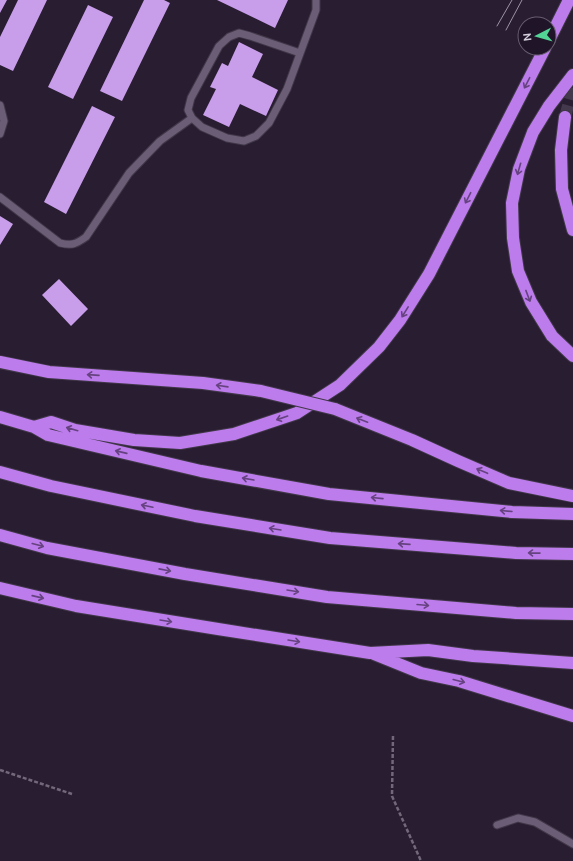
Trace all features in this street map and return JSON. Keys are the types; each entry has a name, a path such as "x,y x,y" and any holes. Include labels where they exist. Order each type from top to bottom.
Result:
{"highway":[{"path":"557,24 569,0"},
{"path":"34,426 51,422 75,430 134,440 180,443 234,434 297,413 340,385 379,347 400,320 428,274 541,56"},
{"path":"573,75 549,106 533,132 519,169 512,204 513,238 518,271 531,302 548,330 552,336 573,356"},
{"path":"565,117 561,150 562,189 573,230"},
{"path":"0,362 48,372 203,383 261,391 335,409 412,440 509,483 573,496"},
{"path":"0,417 34,426 48,435 201,471 329,494 512,512 573,514"},
{"path":"0,472 51,486 195,516 330,538 516,552 573,554"},
{"path":"0,535 47,548 185,574 327,597 516,613 573,614"},
{"path":"0,588 76,606 370,653 428,650 473,656 573,663"},
{"path":"370,653 421,673 459,681 573,716"},
{"path":"559,712 573,721"}],"lane":[{"path":"300,53 239,33 229,37 219,46 191,98 188,110 192,118 202,127 227,138 244,141 256,136 270,123 287,89 316,10 316,0"},
{"path":"0,105 4,121 0,134"},
{"path":"0,197 60,243 69,245 77,243 86,237 129,173 160,141 192,118"},
{"path":"497,825 518,818 535,822 573,844"}],"path":[{"path":"393,736 392,796 421,861"},
{"path":"0,770 72,794"}],"building":[{"path":"0,0 7,0 0,13"},
{"path":"18,0 47,0 13,71 0,65 0,37"},
{"path":"144,0 164,0 170,3 122,101 100,91"},
{"path":"217,0 288,0 275,28"},
{"path":"88,5 113,17 73,99 48,87"},
{"path":"239,42 263,54 252,77 278,90 266,116 240,104 229,127 203,115 216,89 210,87 222,63 228,66"},
{"path":"92,106 115,117 66,214 44,202"},
{"path":"0,216 13,224 0,245"},
{"path":"59,279 88,309 71,326 42,295"}],"tunnel":[{"path":"565,117 573,88"}],"tram line":[{"path":"497,26 512,0"},
{"path":"506,30 522,0"}]}
